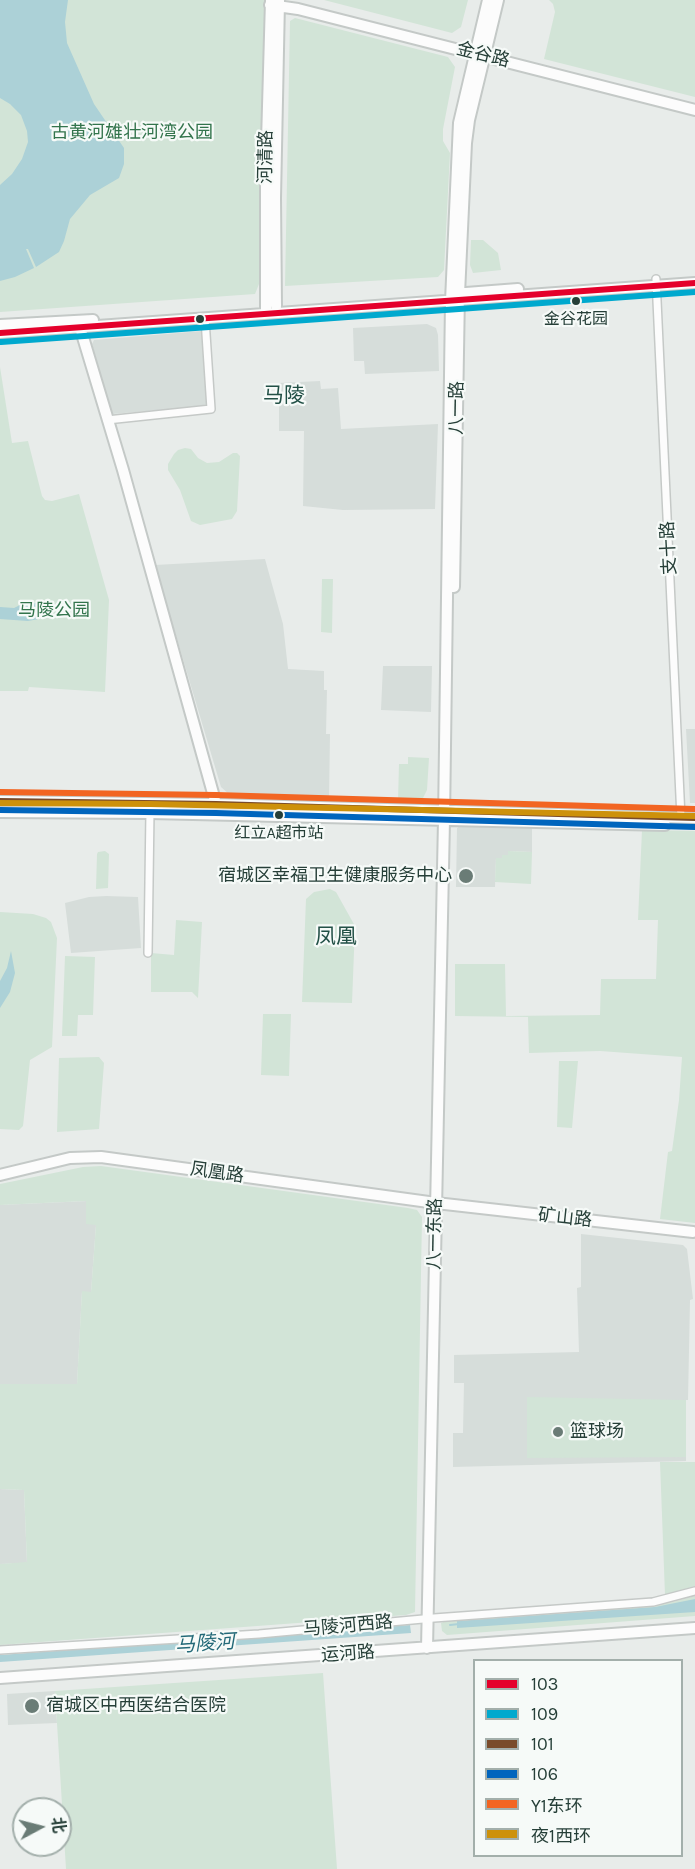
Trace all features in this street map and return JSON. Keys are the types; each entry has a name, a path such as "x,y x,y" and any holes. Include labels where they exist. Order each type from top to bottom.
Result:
{"main road":[{"name":"八一路","path":"447,816 455,298 466,142 488,0"},
{"name":"八一路","path":"479,54 498,0"},
{"name":"金谷路","path":"275,3 695,110"},
{"name":"河清路","path":"270,309 275,198 275,3"},
{"path":"0,333 270,309 455,298 656,282 695,276"},
{"path":"656,282 695,283"},
{"path":"0,326 205,319 270,309"},
{"path":"79,325 216,804"},
{"path":"0,801 695,825"},
{"path":"0,812 216,804 447,816 695,818"},
{"name":"八一东路","path":"430,1648 447,816"},
{"name":"凤凰路","path":"0,1174 70,1158 101,1157 439,1204"},
{"name":"矿山路","path":"439,1204 693,1232"},
{"name":"运河路","path":"0,1678 695,1628"}],"street":[{"name":"支十路","path":"656,282 681,818"},
{"path":"107,420 211,409 205,319"},
{"path":"148,953 151,808"},
{"name":"马陵河西路","path":"0,1650 259,1634 431,1618 653,1602 695,1591"}],"shaded area":[{"path":"427,324 436,328 438,335 439,371 365,374 364,361 354,361 353,328"},
{"path":"202,331 207,406 112,414 92,344 94,340"},
{"path":"320,381 321,389 338,388 341,429 438,424 435,509 343,510 303,506 304,431 279,431 279,383"},
{"path":"265,559 283,624 288,669 324,671 324,690 327,690 326,734 330,734 329,799 231,796 221,787 155,565"},
{"path":"383,666 432,666 431,712 381,710"},
{"path":"686,729 695,729 695,803 690,803"},
{"path":"461,825 532,828 532,852 508,851 508,855 496,858 495,887 456,887 457,828"},
{"path":"89,897 138,897 141,948 71,953 65,903"},
{"path":"87,1201 96,1225 91,1292 82,1292 77,1384 0,1384 0,1205"},
{"path":"581,1234 683,1245 687,1249 693,1299 690,1300 686,1461 453,1467 453,1433 463,1433 464,1383 454,1383 454,1355 579,1352 577,1288 581,1287"},
{"path":"0,1489 24,1490 27,1563 0,1564"},
{"name":"宿城区中西医结合医院","path":"55,1691 57,1723 8,1725 7,1694"}],"green space":[{"name":"古黄河雄壮河湾公园","path":"0,0 266,0 259,284 255,294 0,312"},
{"path":"324,0 468,0 461,27 452,33"},
{"path":"549,0 695,0 695,97 544,59 555,12"},
{"path":"295,18 448,57 455,67 443,129 443,141 450,153 444,270 438,277 285,286 290,21"},
{"path":"471,240 483,240 498,253 501,270 473,273 470,265"},
{"name":"马陵公园","path":"0,367 12,443 28,441 42,496 45,500 52,501 79,494 109,600 105,692 29,687 28,691 0,691"},
{"path":"185,448 191,449 198,458 207,463 219,462 233,453 240,456 237,511 232,519 200,525 191,521 180,490 168,470 168,464 174,454"},
{"path":"322,579 333,579 332,633 321,632"},
{"path":"408,757 429,758 427,790 423,798 418,800 398,801 399,764 408,764"},
{"path":"642,830 695,831 695,1223 660,1219 668,1152 672,1151 679,1100 682,1057 600,1051 529,1053 528,1017 455,1016 455,964 505,964 506,1016 600,1015 601,979 656,979 658,920 638,920"},
{"path":"105,851 109,854 108,888 96,889 97,854"},
{"path":"508,851 532,852 531,884 495,882 496,858 508,855"},
{"path":"330,889 336,892 355,926 352,1003 302,1002 306,899 314,892"},
{"path":"0,912 33,914 46,918 51,922 57,938 52,1047 30,1060 23,1126 19,1130 0,1129"},
{"path":"176,920 202,922 198,998 192,992 151,992 151,953 174,955"},
{"path":"65,956 95,957 93,1015 78,1015 77,1036 62,1036"},
{"path":"263,1014 291,1014 289,1076 261,1075"},
{"path":"99,1057 104,1063 99,1129 57,1132 59,1058"},
{"path":"559,1061 578,1061 572,1128 557,1127"},
{"path":"101,1166 408,1208 417,1210 422,1217 415,1612 406,1615 0,1645 0,1564 27,1562 24,1490 0,1489 0,1384 77,1384 82,1291 91,1292 96,1225 86,1224 86,1201 0,1205 0,1184 83,1167"},
{"path":"527,1397 686,1400 686,1457 527,1458"},
{"path":"660,1462 695,1462 695,1586 665,1595"},
{"path":"695,1596 695,1616 447,1635 442,1631 441,1623 454,1618 673,1602"},
{"path":"323,1673 337,1869 66,1869 65,1857 72,1857 72,1797 62,1797 55,1691"}],"water":[{"path":"0,0 68,0 65,22 67,43 94,104 124,148 124,164 119,178 90,195 70,219 59,252 36,267 26,249 34,268 0,281 0,185 12,174 22,159 28,142 21,115 0,98"},
{"path":"37,602 44,608 44,618 28,621 0,619 0,607 29,606"},
{"path":"11,951 15,973 10,992 0,1008 0,981 7,968"},
{"path":"695,1599 695,1612 457,1628 457,1621 655,1607"},
{"path":"410,1625 411,1633 0,1662 0,1655"}],"waterway":[{"name":"马陵河","path":"450,1625 459,1624"}],"transit line":[{"name":"103","path":"0,333 695,283"},
{"name":"109","path":"1,342 695,292"},
{"name":"Y1东环","path":"0,792 216,795 695,809"},
{"name":"101","path":"0,801 216,804 695,818"},
{"name":"夜1西环","path":"0,803 150,804 695,816"},
{"name":"106","path":"0,810 216,813 695,827"}],"place":[{"name":"金谷花园","path":"576,301"},
{"name":"红立A超市站","path":"279,815"},
{"name":"宿城区幸福卫生健康服务中心","path":"466,876"},
{"name":"篮球场","path":"558,1432"},
{"name":"宿城区中西医结合医院","path":"32,1706"}],"district":[{"name":"马陵","path":"284,396"},
{"name":"凤凰","path":"336,937"}]}
